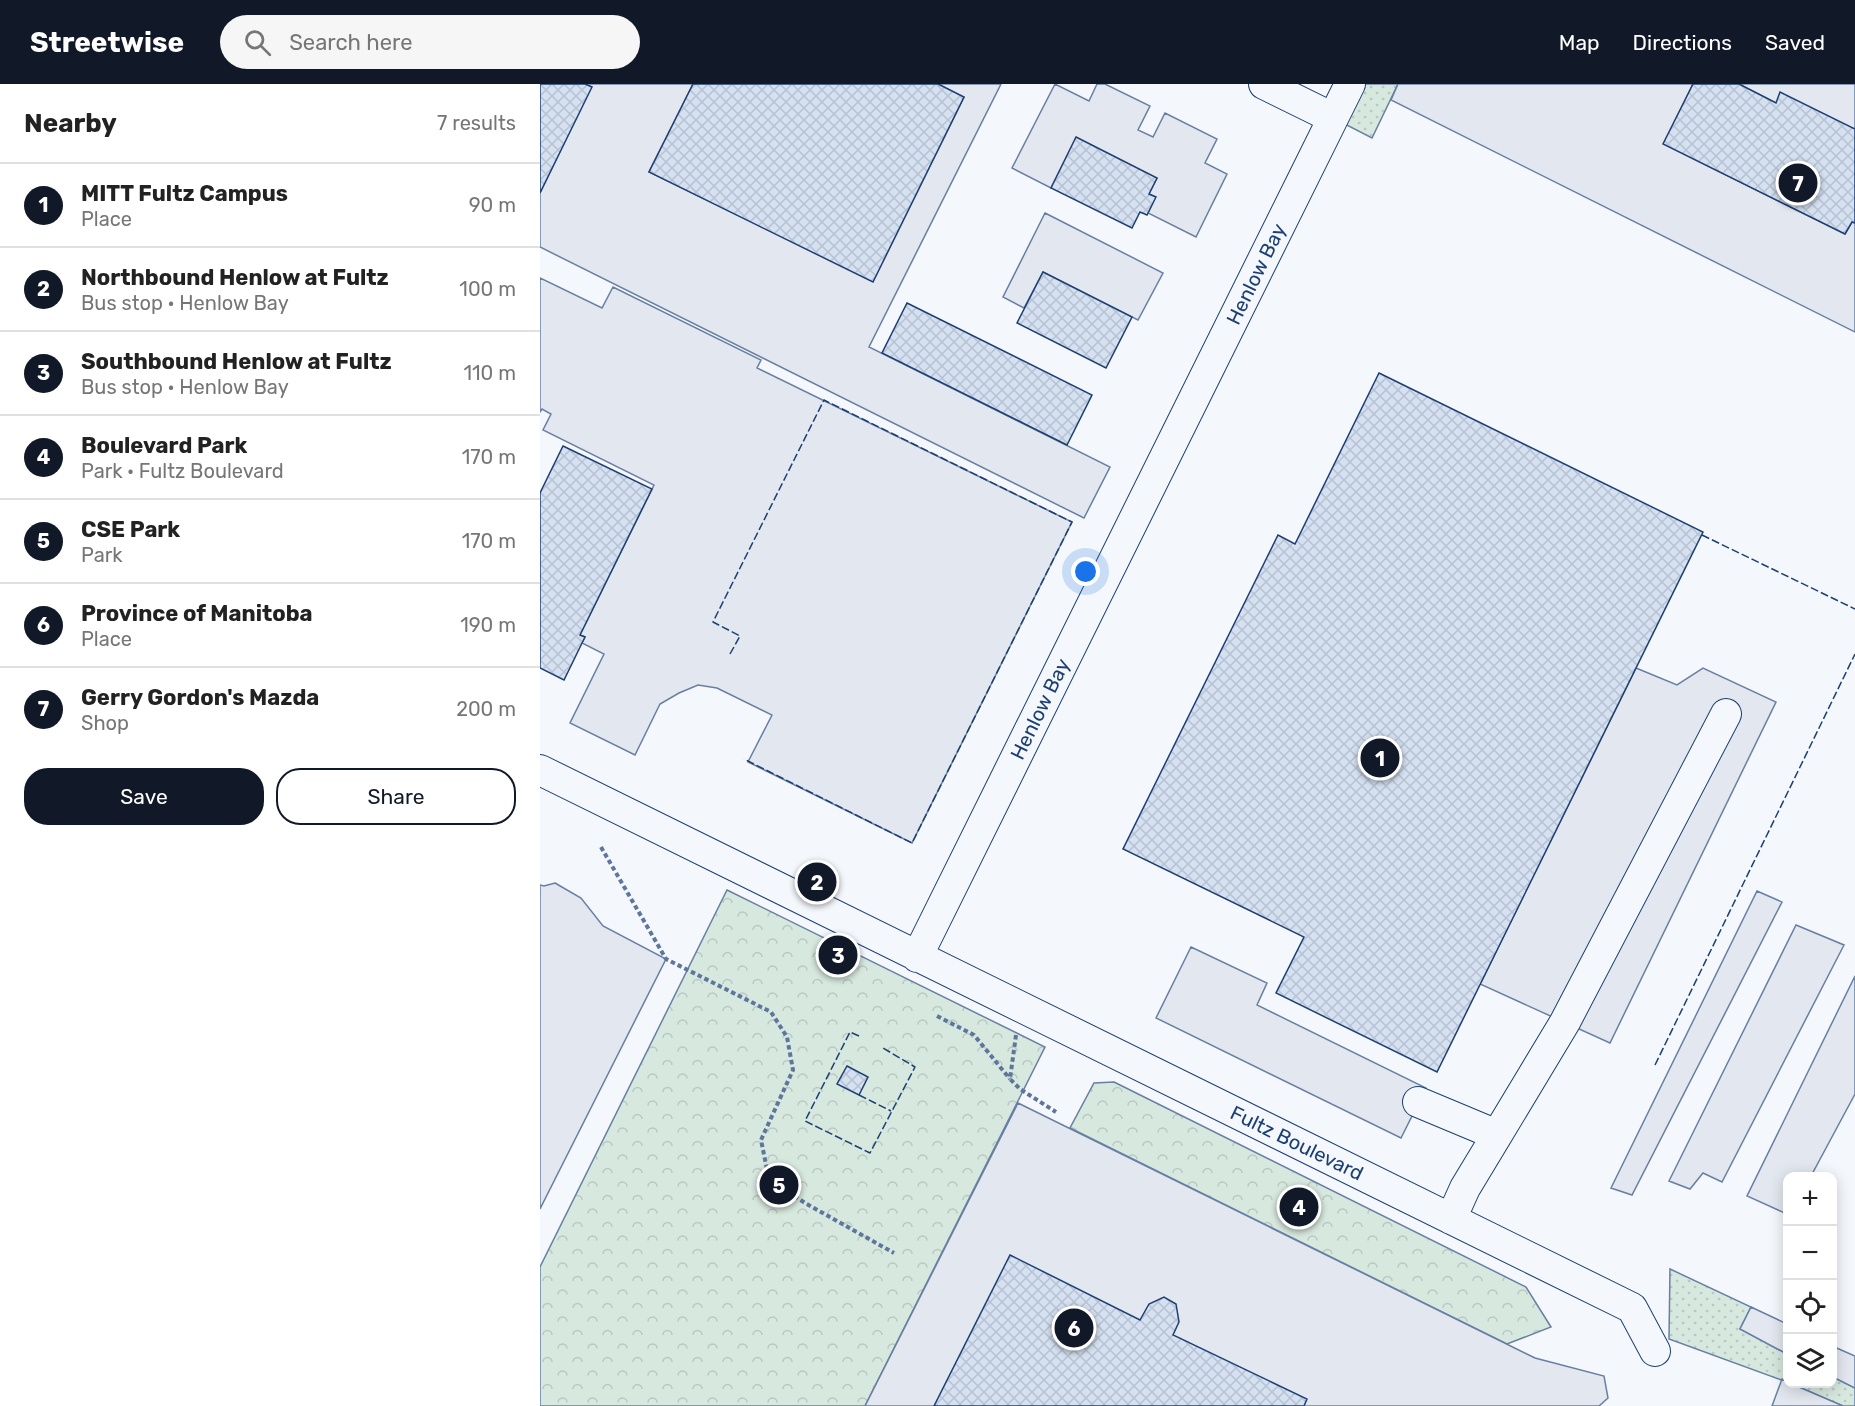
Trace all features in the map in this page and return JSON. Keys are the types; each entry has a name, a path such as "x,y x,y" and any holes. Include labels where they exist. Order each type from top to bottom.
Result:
{"street":[{"path":"1264,84 1333,118"},
{"name":"Henlow Bay","path":"917,957 1350,84"},
{"path":"1451,1219 1465,1188 1565,1022 1726,714"},
{"path":"540,770 917,957"},
{"name":"Fultz Boulevard","path":"917,957 1632,1308 1655,1351"},
{"path":"1418,1102 1497,1135"}],"path":[{"path":"602,847 666,959 771,1012 788,1037 793,1070 761,1140 769,1179 805,1203 894,1253"},
{"path":"1010,1079 1016,1033 1023,1009"},
{"path":"938,1016 975,1035 1020,1089 1056,1112"}],"green space":[{"path":"1350,84 1398,84 1372,138 1333,118"},
{"path":"727,890 1045,1047 865,1406 540,1406 540,1267"},
{"path":"1114,1082 1526,1287 1551,1327 1507,1344 1070,1128 1094,1083"},
{"path":"1670,1269 1751,1307 1740,1329 1783,1352 1783,1381 1669,1339"},
{"path":"1837,1379 1855,1388 1855,1406 1843,1406 1801,1388 1837,1388"}],"shaded area":[{"path":"585,84 693,84 649,172 873,281 964,97 938,84 1001,84 869,347 1110,467 1084,518 540,247 540,193 591,87"},
{"path":"1055,84 1089,101 1097,84 1105,84 1150,106 1138,130 1153,137 1165,113 1217,139 1205,163 1227,174 1196,237 1148,213 1155,197 1149,194 1157,178 1077,138 1051,188 1012,168"},
{"path":"1398,84 1693,84 1664,144 1845,234 1852,222 1855,223 1855,332 1391,100"},
{"path":"1739,84 1855,84 1855,129 1776,103"},
{"path":"1045,213 1163,273 1138,320 1043,272 1024,308 1003,297"},
{"path":"540,278 602,308 613,287 761,360 757,368 1072,522 912,843 748,762 772,715 717,688 698,685 660,704 635,755 570,723 604,654 582,643 585,637 580,635 654,485 543,430 551,414 542,409 540,412"},
{"path":"1636,668 1677,685 1703,668 1776,702 1610,1043 1480,984"},
{"path":"555,883 581,898 603,926 666,959 540,1209 540,885"},
{"path":"1757,891 1782,902 1632,1195 1611,1188"},
{"path":"1796,925 1844,945 1722,1182 1703,1173 1690,1189 1669,1181"},
{"path":"1191,947 1267,983 1257,1005 1426,1088 1401,1138 1156,1018"},
{"path":"1855,976 1855,1094 1813,1172 1783,1172 1783,1212 1747,1196"},
{"path":"1018,1103 1535,1358 1604,1376 1608,1398 1599,1406 865,1406"},
{"path":"1751,1307 1783,1322 1783,1352 1740,1329"},
{"path":"1837,1348 1855,1356 1855,1388 1837,1379"},
{"path":"1782,1379 1783,1388 1801,1388 1843,1406 1772,1406"}],"building":[{"path":"540,84 585,84 592,87 540,193"},
{"path":"693,84 938,84 964,97 873,282 649,172"},
{"path":"1693,84 1739,84 1776,103 1780,92 1855,129 1855,223 1852,222 1845,234 1663,144"},
{"path":"1076,137 1157,178 1149,194 1156,197 1147,215 1140,212 1132,228 1051,188"},
{"path":"1043,272 1132,317 1106,368 1017,323"},
{"path":"907,303 1092,395 1067,445 882,353"},
{"path":"1379,373 1703,532 1437,1072 1276,993 1304,937 1123,849 1278,535 1295,544"},
{"path":"563,446 652,489 580,635 585,637 564,680 540,668 540,493"},
{"path":"847,1066 868,1077 859,1095 837,1084"},
{"path":"1010,1255 1140,1320 1149,1304 1164,1297 1176,1304 1179,1322 1173,1335 1307,1399 1304,1406 934,1406"}],"fence":[{"path":"730,654 740,636 713,622 824,400 1072,522 912,843 744,759"},
{"path":"1702,535 1855,609"},
{"path":"1655,1065 1855,654"},
{"path":"859,1036 850,1032 805,1121 870,1153 915,1067 883,1048"},
{"path":"859,1095 891,1111"}],"place":[{"name":"Gerry Gordon's Mazda","path":"1798,183"},
{"name":"MITT Fultz Campus","path":"1380,758"},
{"name":"Northbound Henlow at Fultz","path":"817,882"},
{"name":"Southbound Henlow at Fultz","path":"838,955"},
{"name":"CSE Park","path":"779,1185"},
{"name":"Boulevard Park","path":"1299,1207"},
{"name":"Province of Manitoba","path":"1074,1328"}]}
